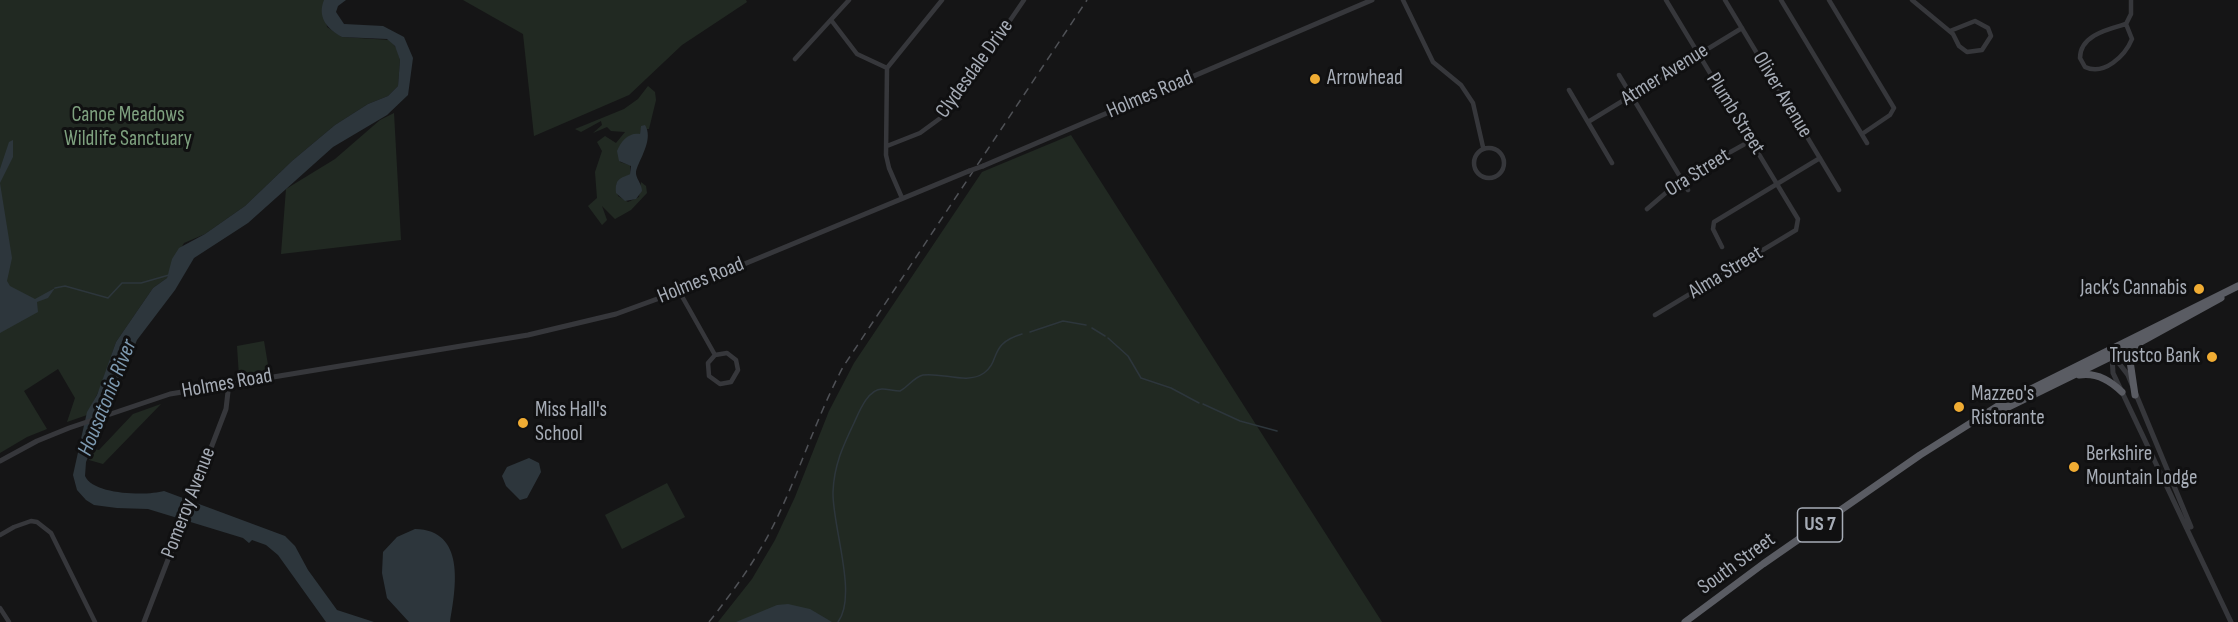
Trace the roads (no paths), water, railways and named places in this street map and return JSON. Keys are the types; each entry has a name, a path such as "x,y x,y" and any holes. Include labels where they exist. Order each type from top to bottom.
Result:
{"highway":[{"name":"South Street","path":"1958,431 2068,378 2111,352 2141,342 2238,287"},
{"name":"South Street","path":"1685,622 1763,564 2001,404 2111,352 2238,287"},
{"path":"2135,394 2130,361 2141,342"},
{"path":"2068,378 2095,375 2110,381 2122,392"}],"street":[{"path":"795,59 849,0"},
{"path":"902,198 889,168 887,68 942,0"},
{"name":"Clydesdale Drive","path":"887,146 920,133 944,117 1024,0"},
{"name":"Holmes Road","path":"0,462 37,441 165,395 528,335 616,314 679,291 969,171 1372,0"},
{"path":"1403,0 1433,62 1461,85 1473,103 1483,147 1474,160 1475,166 1481,175 1494,176 1503,167 1503,158 1497,151 1483,147"},
{"name":"Plumb Street","path":"1666,0 1778,183 1798,219 1796,230"},
{"name":"Oliver Avenue","path":"1725,0 1839,190"},
{"path":"1781,0 1867,143"},
{"path":"1829,0 1893,104 1890,115 1862,134"},
{"path":"1912,0 1950,31 1967,52 1982,50 1990,36 1988,28 1975,21 1950,31"},
{"path":"2126,24 2132,39 2121,56 2103,68 2085,67 2080,52 2086,41 2097,34 2126,24 2131,14 2131,0"},
{"path":"831,20 857,54 887,68"},
{"name":"Atmer Avenue","path":"1588,122 1742,28"},
{"path":"1620,75 1688,190"},
{"path":"1569,90 1612,163"},
{"name":"Ora Street","path":"1647,209 1682,179 1752,140"},
{"path":"1722,247 1713,224 1820,158"},
{"name":"Alma Street","path":"1655,315 1796,230"},
{"path":"679,291 716,355"},
{"path":"2111,352 2113,373 2197,546 2231,622"},
{"path":"2111,352 2124,369 2188,518 2197,546"},
{"path":"727,353 736,360 738,370 731,382 720,384 711,378 707,366 716,355 727,353"},
{"name":"Pomeroy Avenue","path":"144,622 226,409 229,383"},
{"path":"0,535 14,526 31,521 43,525 51,533 95,622"},
{"path":"1,610 9,622"}],"water":[{"name":"Housatonic River","path":"324,0 346,0 338,6 336,12 344,24 383,26 404,37 413,58 408,95 387,115 333,147 248,223 194,258 175,290 137,340 86,462 85,476 98,487 109,490 134,493 164,491 285,536 295,546 308,570 337,610 374,622 326,622 278,555 266,545 252,540 249,543 243,538 148,509 94,505 77,490 73,475 87,412 97,395 116,342 153,288 167,278 172,259 179,248 205,234 245,206 292,161 335,125 368,104 388,96 398,86 400,60 395,46 387,39 342,37 337,34 328,26 323,17"},
{"path":"645,125 647,141 636,171 642,191 636,199 625,201 616,193 616,185 620,179 630,174 631,166 619,161 617,151 626,138 632,134 640,134 641,126"},
{"path":"13,140 13,157 0,183 0,169 9,142"},
{"path":"0,183 12,258 7,281 10,286 35,299 55,288 48,298 37,302 38,312 0,333"},
{"path":"529,458 539,463 541,472 527,498 520,500 506,486 502,476 507,467"},
{"path":"415,529 431,532 443,539 450,550 455,577 450,622 409,622 387,598 382,573 383,552 397,537"},
{"path":"788,604 810,609 832,622 736,622 777,605"}],"waterway":[{"path":"55,288 65,286 108,298 122,283 141,283 169,275"},
{"path":"1030,332 1063,321 1086,325"},
{"path":"1092,328 1105,336"},
{"path":"838,622 846,595 834,506 834,482 843,448 868,397 877,390 900,391 923,375 962,378 977,376 989,368 1004,343 1022,334"},
{"path":"1108,338 1128,356 1141,378 1171,388 1199,403"},
{"path":"1203,404 1240,421 1277,431"}],"railway":[{"path":"709,622 746,572 770,532 843,367 1087,0"}],"place":[{"name":"Arrowhead","path":"1315,79"},
{"name":"Jack’s Cannabis","path":"2199,289"},
{"name":"Trustco Bank","path":"2212,357"},
{"name":"Mazzeo's Ristorante","path":"1959,407"},
{"name":"Miss Hall's School","path":"523,423"},
{"name":"Berkshire Mountain Lodge","path":"2074,467"}],"park label":[{"name":"Canoe Meadows Wildlife Sanctuary","path":"128,128"}]}
